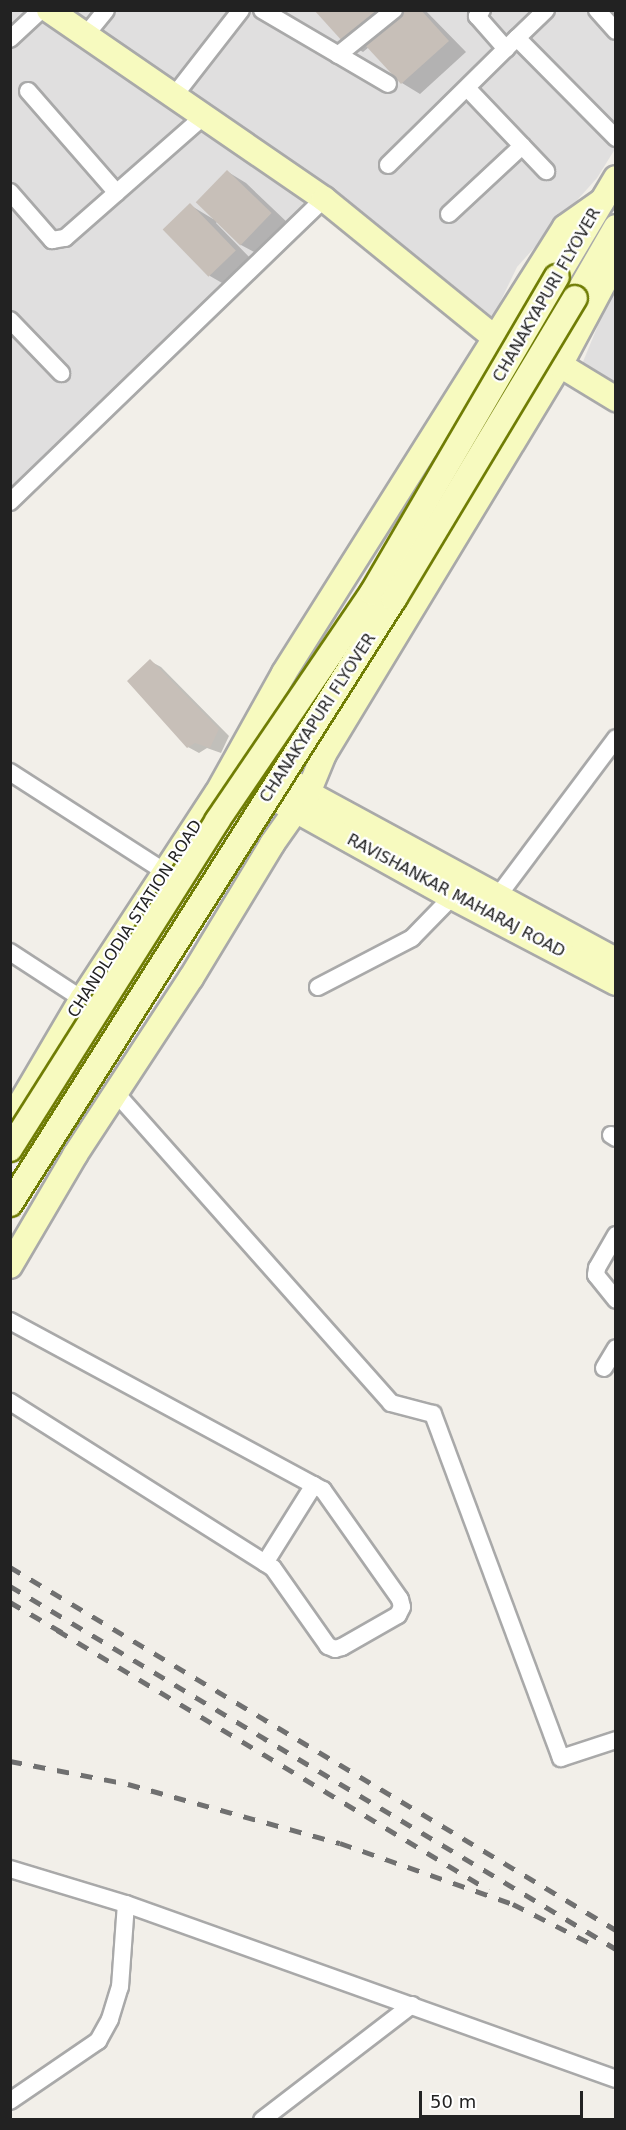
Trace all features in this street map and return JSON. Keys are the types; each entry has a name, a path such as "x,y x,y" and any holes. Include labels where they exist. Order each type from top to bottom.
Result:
{"street":[{"path":"10,39 41,10"},
{"path":"49,10 324,199 495,338"},
{"path":"85,36 105,10"},
{"path":"174,96 241,10"},
{"path":"262,10 388,84"},
{"path":"338,55 394,10"},
{"path":"482,10 477,16 512,43 615,138"},
{"path":"388,165 546,10"},
{"path":"597,10 615,31"},
{"path":"467,88 546,171"},
{"path":"28,91 117,193"},
{"path":"10,192 52,240 65,238 204,116"},
{"path":"449,214 522,146"},
{"name":"CHANAKYAPURI FLYOVER","path":"10,1149 217,821 372,592 615,178"},
{"path":"10,502 324,199"},
{"name":"CHANDLODIA STATION ROAD","path":"10,1120 82,999 217,793 252,728 565,227 602,201"},
{"name":"CHANAKYAPURI FLYOVER","path":"10,1204 394,599 575,298 615,227"},
{"path":"10,1266 115,1092 191,978 272,844 303,801 324,754 560,365 615,260"},
{"path":"10,320 61,373"},
{"path":"560,365 615,399"},
{"path":"252,728 267,764 303,801"},
{"path":"498,896 615,738"},
{"path":"10,772 165,872"},
{"path":"217,793 255,788 303,801"},
{"name":"RAVISHANKAR MAHARAJ ROAD","path":"303,801 498,896 615,960"},
{"name":"RAVISHANKAR MAHARAJ ROAD","path":"303,801 452,897 615,983"},
{"path":"318,987 412,938 452,897"},
{"path":"10,952 82,999"},
{"path":"115,1092 391,1403 432,1414 561,1758 615,1740"},
{"path":"615,1235 597,1268 596,1275 615,1300"},
{"path":"10,1321 323,1490 400,1599 402,1607 398,1615 335,1649 328,1646 273,1568 10,1402"},
{"path":"604,1368 615,1348"},
{"path":"265,1563 314,1485"},
{"path":"10,1869 126,1904 615,2079"},
{"path":"10,2101 98,2041 110,2019 120,1987 126,1904"},
{"path":"262,2120 412,2005"}],"shaded area":[{"path":"11,11 36,11 305,203 11,491"},
{"path":"74,11 615,11 615,149 597,178 517,267 493,317 330,187"},
{"path":"615,284 615,387 580,369"}],"building":[{"path":"314,10 379,10 343,42"},
{"path":"403,10 421,10 449,41 401,84 365,45"},
{"path":"227,170 272,213 240,245 196,202"},
{"path":"190,203 236,250 209,277 163,229"},
{"path":"150,659 219,729 210,748 195,743 187,748 127,681"}],"railway":[{"path":"10,1567 616,1930"},
{"path":"10,1586 616,1949"},
{"path":"10,1602 65,1634"},
{"path":"57,1630 489,1890"},
{"path":"10,1761 128,1784 340,1843 513,1904 590,1943"}]}
